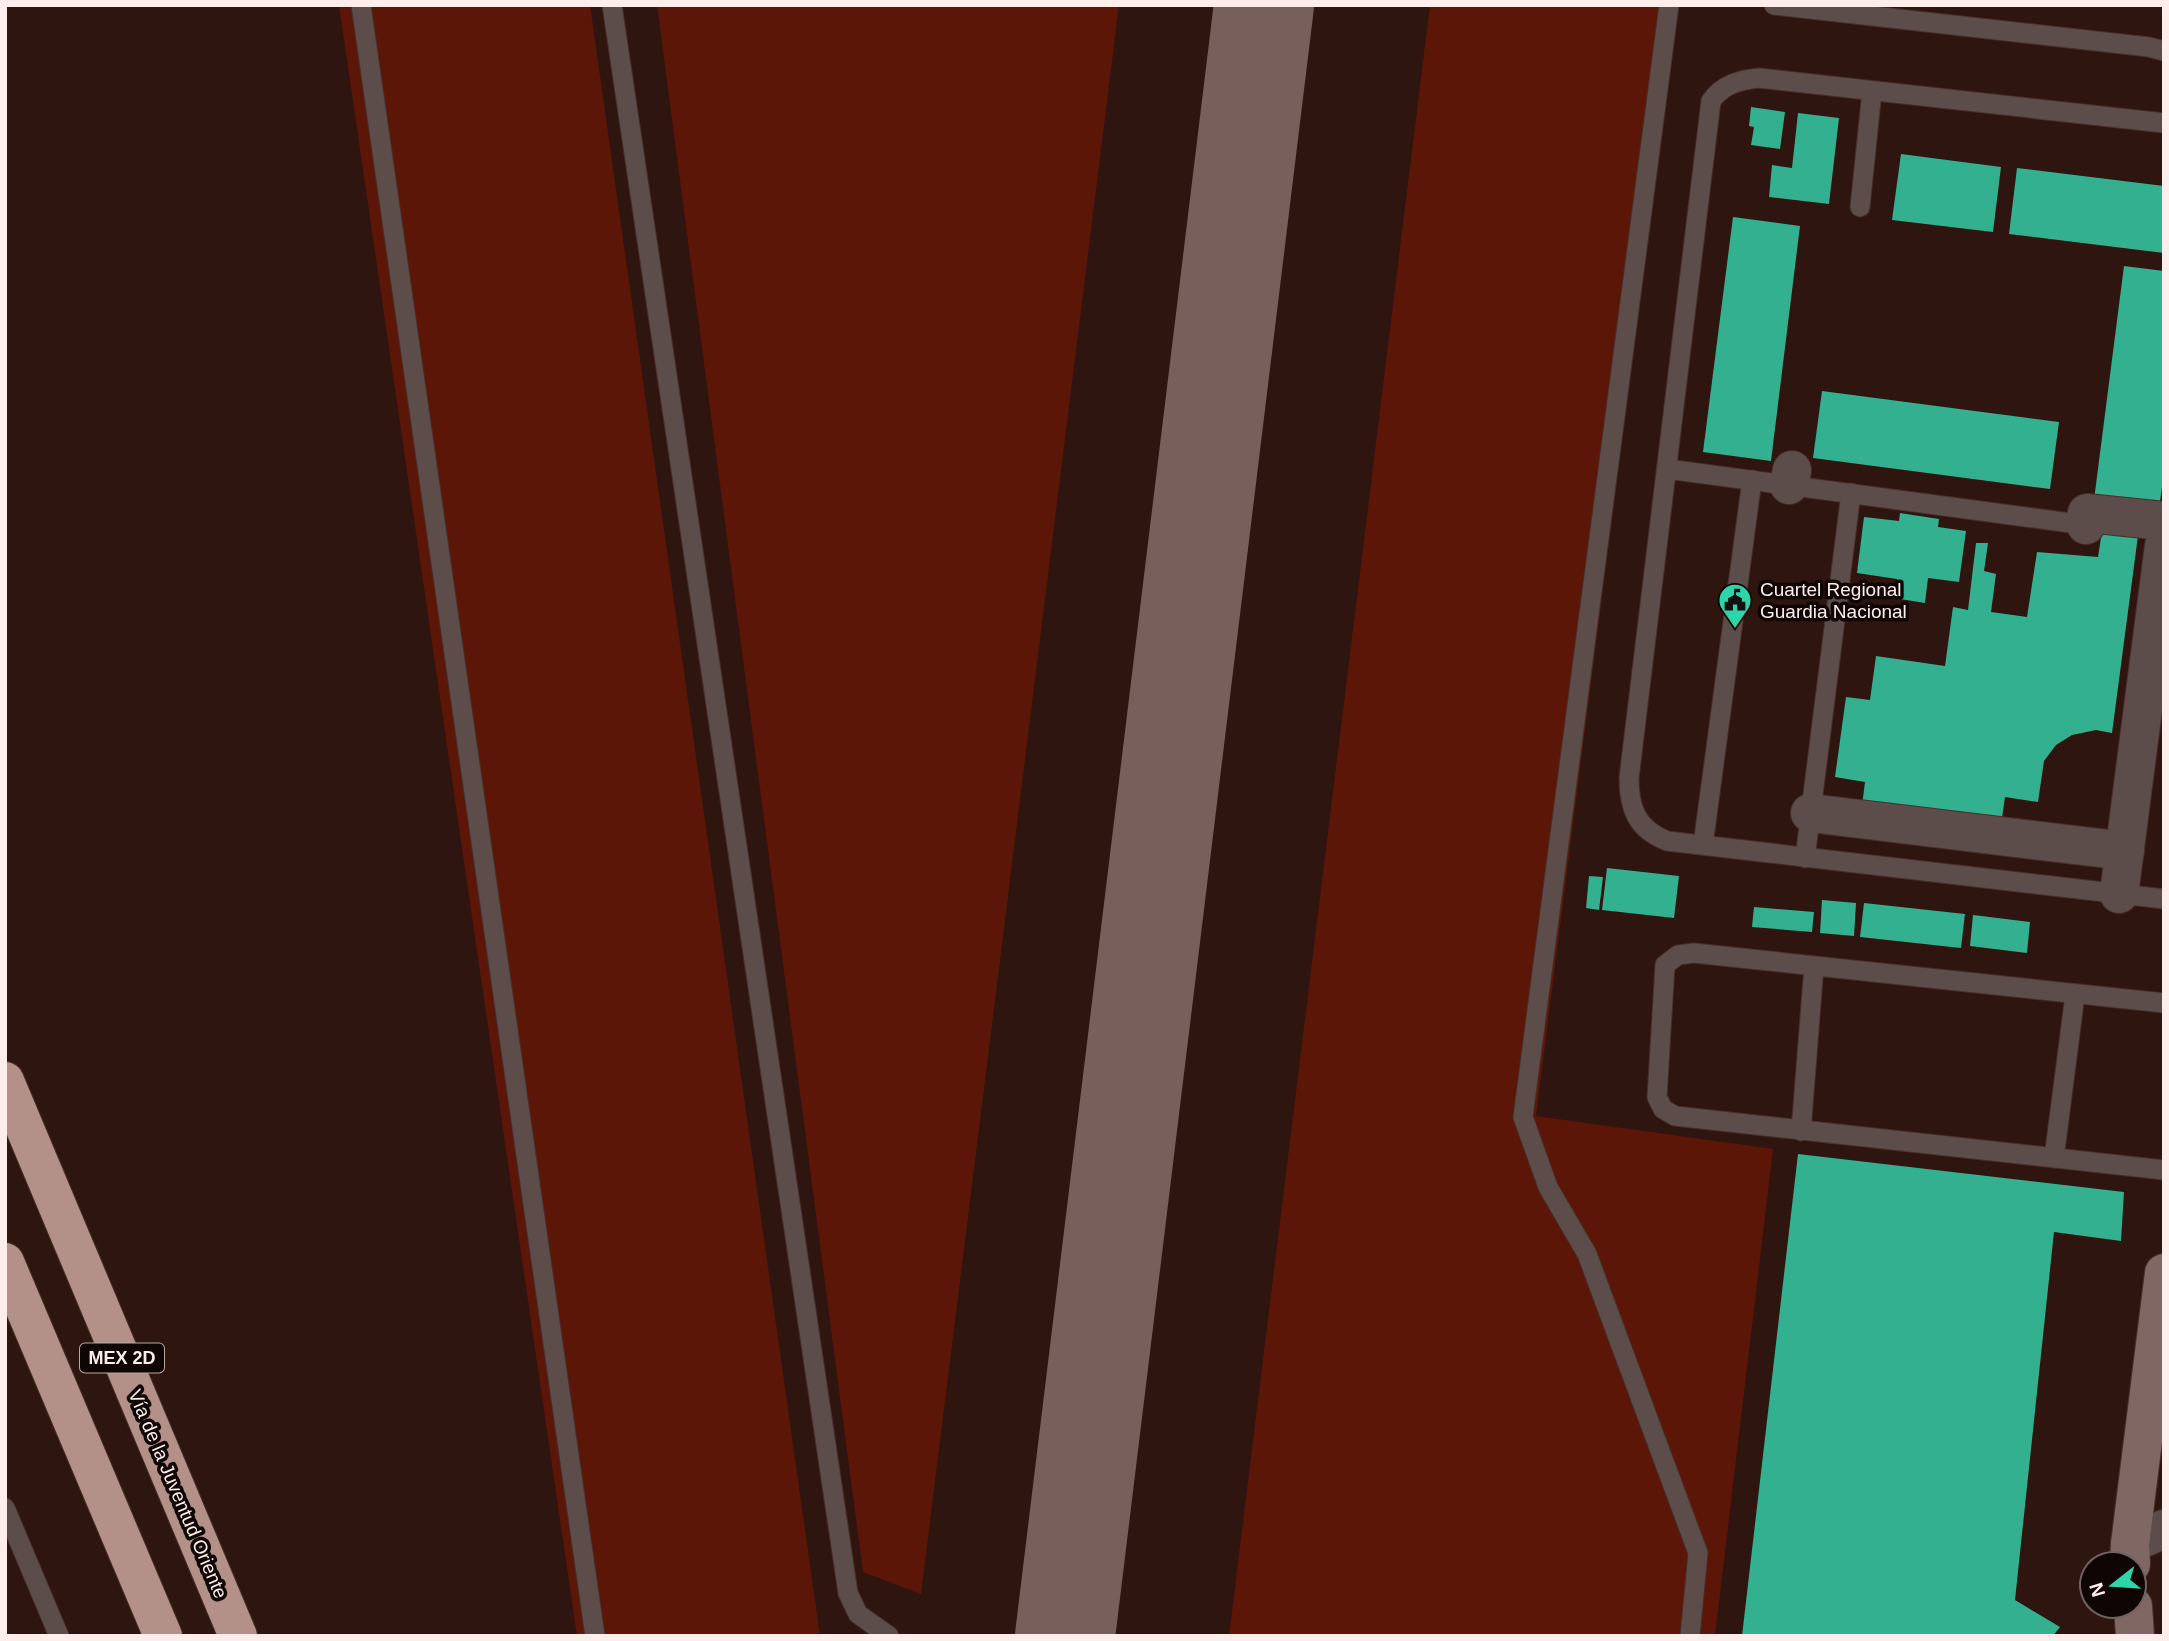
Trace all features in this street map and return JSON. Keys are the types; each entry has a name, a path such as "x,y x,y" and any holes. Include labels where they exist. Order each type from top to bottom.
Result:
{"highway":[{"name":"Vía de la Juventud Oriente","path":"5,1081 238,1636"},
{"name":"MEX 2D","path":"5,1262 163,1636"}],"main road":[{"path":"2138,1550 2164,1273"}],"street":[{"path":"2086,525 2087,513 2164,521"},
{"path":"2119,894 2164,546"},
{"path":"1810,813 2125,850"}],"lane":[{"path":"361,5 595,1636"},
{"path":"612,5 848,1593 858,1614 889,1636"},
{"path":"1670,5 1523,1117 1548,1187 1587,1254 1698,1553 1690,1636"},
{"path":"1774,5 2149,47 2164,51"},
{"path":"2164,123 1759,78 1741,80 1718,91 1711,101 1629,778 1633,810 1639,822 1648,832 1667,841 2164,899"},
{"path":"1860,207 1872,91"},
{"path":"1667,469 1752,480 1791,477 1851,493 2086,525"},
{"path":"1703,845 1752,480"},
{"path":"1805,858 1851,493"},
{"path":"2164,1003 1694,953 1678,956 1665,965 1657,1097 1663,1109 1675,1116 2164,1170"},
{"path":"1801,1130 1814,966"},
{"path":"2054,1158 2075,995"},
{"path":"5,1508 59,1636"}],"shaded area":[{"path":"339,5 590,5 820,1636 577,1636"},
{"path":"657,5 1119,5 921,1594 863,1572"},
{"path":"1430,5 1677,5 1536,1116 1773,1149 1715,1636 1229,1636"}],"building":[{"path":"1751,107 1785,112 1780,149 1751,145 1754,127 1749,126"},
{"path":"1798,113 1839,118 1829,204 1769,197 1772,165 1792,168"},
{"path":"1901,154 2001,167 1993,232 1892,220"},
{"path":"2017,168 2164,186 2164,253 2009,234"},
{"path":"1733,217 1800,226 1771,461 1703,452"},
{"path":"2124,266 2164,271 2164,472 2159,509 2094,500"},
{"path":"1822,391 2059,422 2050,489 1813,458"},
{"path":"1900,513 1939,519 1938,527 1966,531 1959,582 1928,578 1925,603 1894,598 1897,579 1857,573 1864,517 1899,521"},
{"path":"2103,525 2139,528 2112,733 2096,730 2072,735 2056,745 2044,761 2038,802 2005,797 2000,833 1861,814 1865,782 1835,777 1846,697 1870,700 1876,656 1945,666 1953,607 1968,610 1976,543 1988,543 1984,571 1996,574 1991,612 2027,617 2037,552 2098,557"},
{"path":"1607,868 1679,876 1674,918 1602,910"},
{"path":"1589,876 1603,877 1599,910 1586,908"},
{"path":"1822,900 1856,903 1854,936 1820,933"},
{"path":"1864,903 1965,914 1961,948 1860,937"},
{"path":"1754,907 1814,912 1812,932 1752,927"},
{"path":"1973,915 2030,922 2027,953 1970,946"},
{"path":"1798,1154 2124,1192 2121,1241 2054,1232 2015,1600 2060,1627 2053,1636 1742,1636"}],"taxiway":[{"path":"1065,1636 1264,5"}],"place":[{"name":"Cuartel Regional Guardia Nacional","path":"1735,630"}]}
